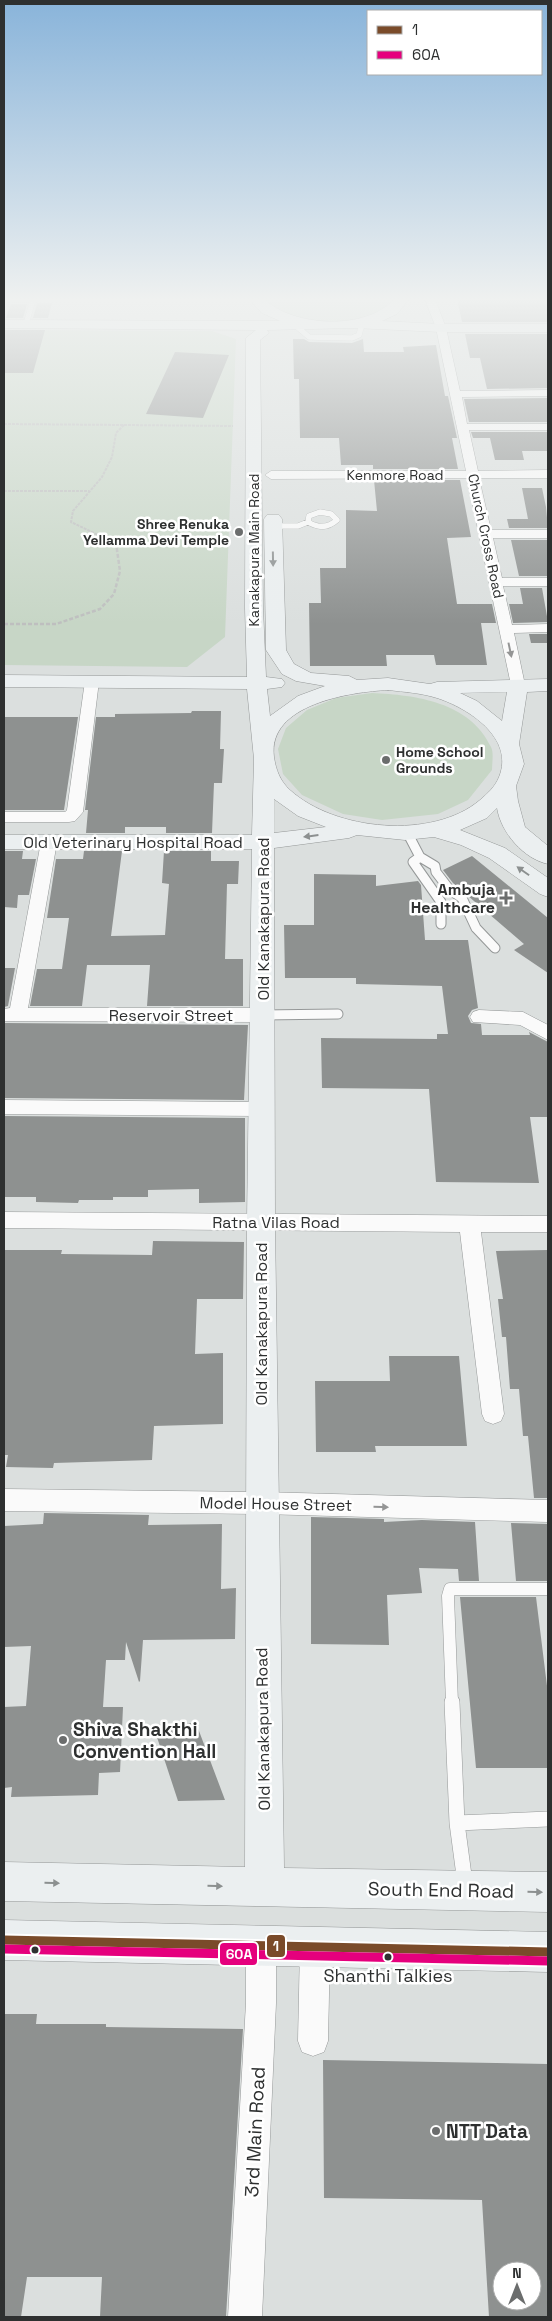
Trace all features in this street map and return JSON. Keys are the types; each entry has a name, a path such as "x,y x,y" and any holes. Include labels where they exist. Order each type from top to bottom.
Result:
{"main road":[{"name":"Kanakapura Main Road","path":"253,407 254,618 257,682"},
{"path":"271,455 276,650 282,663 289,670 304,676 372,685 420,688 548,685"},
{"path":"4,681 257,682 345,688"},
{"path":"257,682 263,752 272,783 292,803 322,819 359,830 407,832 433,829 457,822 477,813 494,801 506,787"},
{"path":"263,752 271,728 289,710 300,703 322,694 345,688 372,685"},
{"path":"509,744 518,685"},
{"path":"420,688 452,697 485,715 500,729 509,744 513,758 506,787 508,815 524,840 548,857"},
{"name":"Old Kanakapura Road","path":"263,752 263,1109 261,1222 265,1887"},
{"path":"433,829 469,840 497,853 548,889"},
{"name":"Old Veterinary Hospital Road","path":"4,842 263,842 359,830"},
{"name":"South End Road","path":"4,1882 548,1892"},
{"path":"4,1940 548,1952"}],"street":[{"name":"Church Cross Road","path":"458,407 518,685"},
{"path":"462,427 548,427"},
{"name":"Kenmore Road","path":"272,489 473,474 548,474"},
{"path":"486,534 548,534"},
{"path":"496,582 548,582"},
{"path":"506,629 548,628"},
{"path":"4,817 69,817 76,812 92,681"},
{"path":"11,1015 48,842"},
{"name":"Reservoir Street","path":"11,1015 262,1015"},
{"path":"479,1017 523,1019 548,1034"},
{"path":"4,1107 263,1109"},
{"name":"Ratna Vilas Road","path":"4,1220 548,1224"},
{"path":"469,1222 494,1414"},
{"name":"Model House Street","path":"4,1500 548,1511"},
{"name":"3rd Main Road","path":"245,2317 261,2003 261,1946"},
{"path":"313,2041 315,1946"}],"lane":[{"path":"273,526 298,526 308,522"},
{"path":"407,832 420,857 435,866 436,872 449,889 462,898 476,928 495,948"},
{"path":"420,857 412,862 441,902 441,924"},
{"name":"Reservoir Street","path":"262,1015 338,1014"},
{"path":"466,1890 457,1823 448,1596 450,1589 548,1589"},
{"path":"457,1823 548,1819"}],"path":[{"path":"4,424 242,426"},
{"path":"4,624 56,624 100,610 114,594 120,571 116,543 71,522 73,511 102,477 112,457 116,433 124,425"},
{"path":"4,491 90,492"}],"green space":[{"path":"4,407 233,407 225,637 187,667 4,665"},
{"name":"Home School Grounds","path":"372,693 406,696 440,704 470,720 482,732 492,749 492,770 468,800 438,814 382,820 343,814 302,795 283,774 278,749 286,728 307,710 336,698"}],"building":[{"path":"149,407 207,407 203,418 146,414"},
{"path":"299,407 450,407 457,438 452,438 458,469 373,469 373,465 341,465 339,438 300,438"},
{"path":"466,407 548,407 548,422 469,422"},
{"path":"471,432 548,432 548,451 522,451 524,460 495,460 490,438 473,438"},
{"path":"374,480 460,480 471,537 447,538 457,604 492,604 496,623 481,623 487,665 436,665 434,655 386,655 387,666 310,666 309,603 321,603 320,568 346,568 346,510 377,511"},
{"path":"522,488 542,488 548,528 509,528 507,519 528,519"},
{"path":"511,540 548,540 548,576 519,576"},
{"path":"520,588 542,588 548,622 513,623 509,604 523,604"},
{"path":"529,634 548,634 548,643 531,643"},
{"path":"192,711 221,711 220,749 224,749 222,783 214,783 212,833 166,833 166,827 125,827 125,833 86,833 88,810 85,810 96,717 115,717 115,714 191,713"},
{"path":"4,717 78,717 64,810 4,810"},
{"path":"4,851 23,851 22,859 36,859 29,895 18,895 17,908 4,907"},
{"path":"84,851 122,851 111,936 165,935 169,884 162,883 164,851 211,851 211,861 239,861 238,884 227,884 225,959 243,959 243,1006 147,1006 150,965 87,965 82,1006 30,1006 37,969 62,969 69,918 47,918 56,859 83,859"},
{"path":"472,856 548,918 548,973 514,950 524,944 453,883 443,870"},
{"path":"314,874 376,875 376,886 418,881 421,885 425,940 468,940 478,1008 472,1010 468,1016 471,1023 481,1024 482,1035 530,1035 529,1032 548,1042 548,1117 530,1117 539,1183 436,1182 429,1089 322,1088 321,1038 437,1039 437,1034 448,1034 442,986 356,984 356,978 285,978 284,925 314,925"},
{"path":"4,968 15,968 8,1006 4,1007"},
{"path":"4,1023 248,1025 244,1100 4,1098"},
{"path":"4,1116 245,1118 245,1202 199,1203 199,1189 148,1190 148,1197 113,1197 113,1200 79,1200 78,1203 36,1202 36,1197 4,1197"},
{"path":"153,1241 244,1242 243,1299 197,1299 195,1354 223,1353 223,1424 154,1426 152,1460 54,1463 53,1468 6,1467 8,1455 4,1455 4,1250 62,1250 61,1254 152,1255"},
{"path":"548,1250 548,1498 534,1498 528,1436 523,1436 519,1389 510,1389 506,1337 502,1337 498,1299 503,1299 496,1251"},
{"path":"389,1356 459,1356 467,1446 375,1446 376,1452 316,1452 315,1381 390,1381"},
{"path":"44,1513 149,1515 148,1525 222,1524 221,1589 236,1588 235,1639 143,1640 139,1682 126,1642 125,1660 106,1660 103,1707 123,1707 120,1772 99,1773 98,1795 11,1797 12,1787 4,1788 4,1707 26,1706 31,1646 4,1647 4,1526 43,1524"},
{"path":"311,1517 384,1519 384,1522 422,1520 475,1522 479,1581 459,1581 458,1569 419,1568 422,1593 387,1595 389,1645 311,1644"},
{"path":"511,1523 548,1524 548,1581 516,1581"},
{"path":"460,1597 536,1597 548,1694 548,1768 476,1768"},
{"path":"196,1723 225,1800 178,1801 153,1725"},
{"path":"4,2014 37,2014 36,2024 106,2024 106,2027 243,2029 226,2317 100,2317 102,2277 27,2277 21,2317 4,2317"},
{"name":"NTT Data","path":"323,2060 548,2064 548,2317 489,2317 482,2200 324,2198"}],"transit line":[{"name":"1","path":"4,1940 548,1952"},
{"name":"60A","path":"4,1949 548,1961"}],"place":[{"name":"Shree Renuka Yellamma Devi Temple","path":"239,532"},
{"name":"Home School Grounds","path":"386,760"},
{"name":"Ambuja Healthcare","path":"506,898"},
{"name":"Shiva Shakthi Convention Hall","path":"63,1740"},
{"name":"Shanthi Talkies","path":"388,1957"},
{"name":"NTT Data","path":"436,2131"}]}
